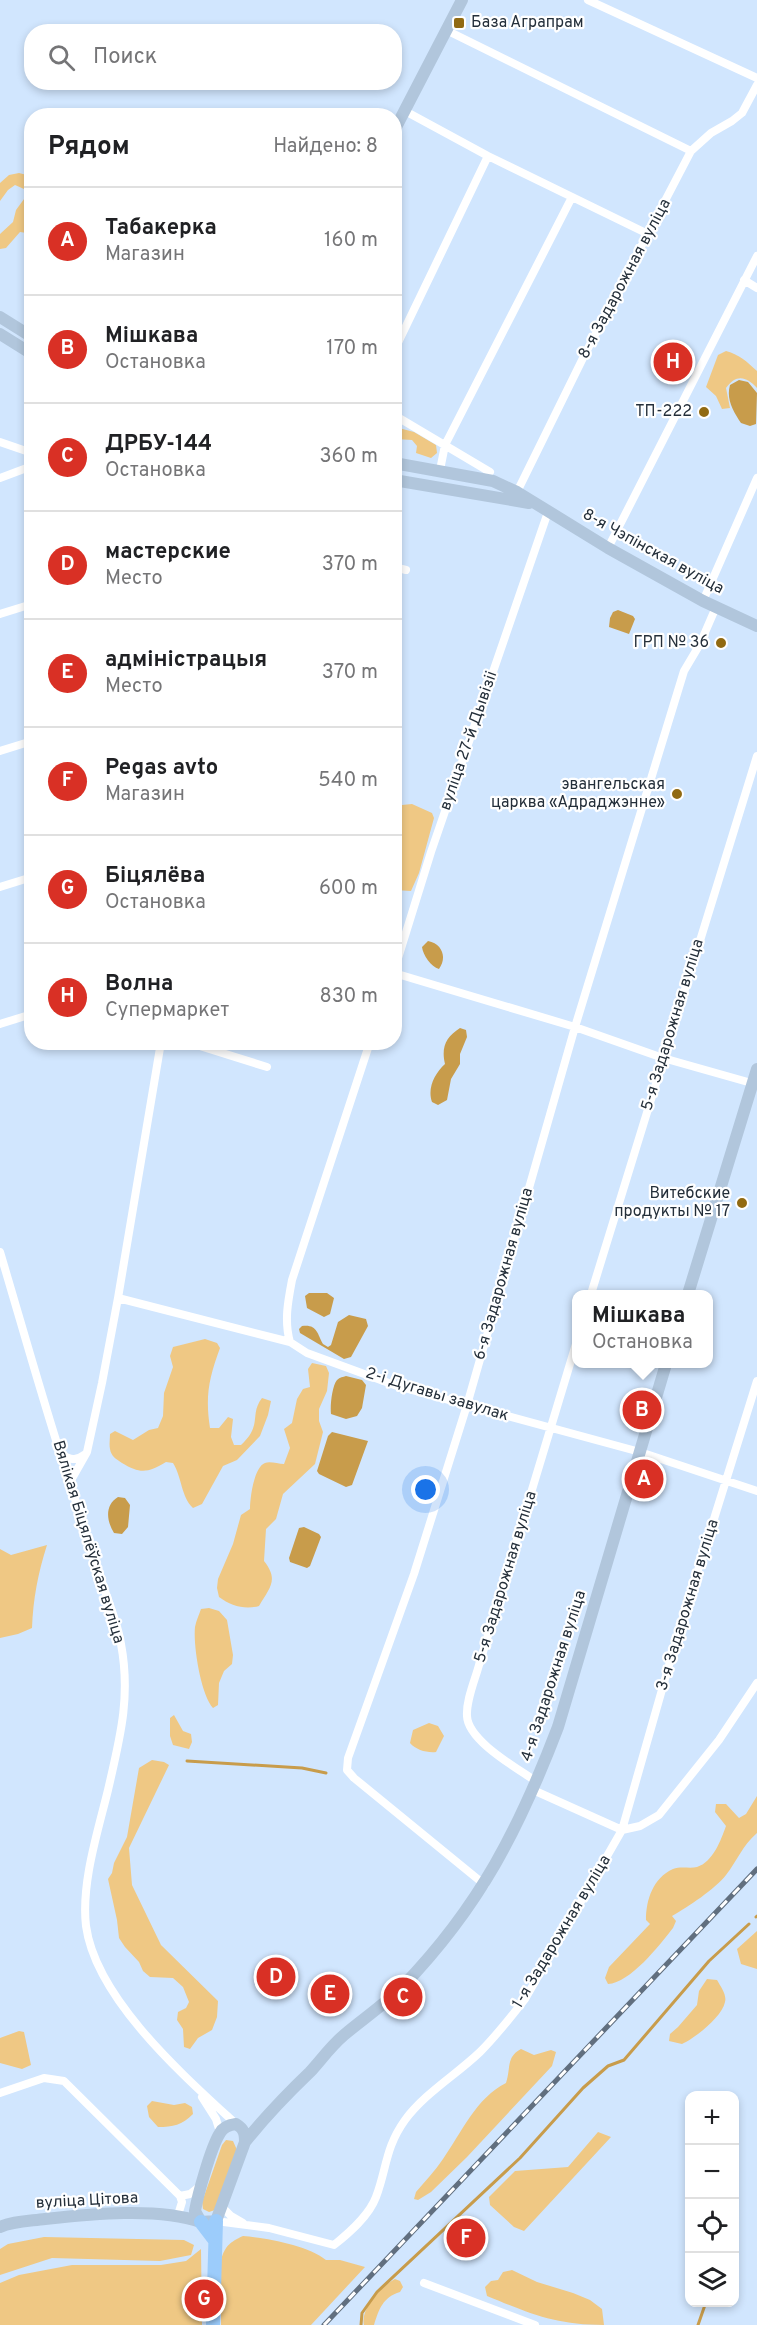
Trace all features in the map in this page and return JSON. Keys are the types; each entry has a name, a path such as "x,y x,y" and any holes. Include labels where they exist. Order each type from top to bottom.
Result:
{"main road":[{"path":"402,116 462,0"},
{"path":"0,317 24,332"},
{"path":"0,334 24,349"},
{"name":"8-я Чэпінская вуліца","path":"402,464 491,477 608,548 703,601 757,626"},
{"name":"8-я Чэпінская вуліца","path":"402,481 536,504"},
{"path":"689,1290 755,1084 757,1069"},
{"name":"4-я Задарожная вуліца","path":"245,2142 342,2037 402,1987 464,1916 508,1844 535,1786 558,1727 665,1368"},
{"name":"4-я Задарожная вуліца","path":"220,2132 228,2125 239,2126 262,2121"},
{"path":"208,2222 222,2207 245,2142 245,2134 239,2126"},
{"path":"213,2325 214,2239 208,2222 195,2211 201,2184 220,2132"},
{"path":"178,2215 197,2197"},
{"name":"вуліца Цітова","path":"1,2224 76,2215 178,2215 208,2222"}],"street":[{"path":"588,0 757,78"},
{"path":"446,30 691,151"},
{"name":"8-я Задарожная вуліца","path":"517,492 691,151 711,133 732,121 742,112 757,85"},
{"path":"405,111 488,156 648,234"},
{"path":"402,334 488,156"},
{"path":"440,470 445,445 572,197"},
{"path":"608,548 757,256"},
{"path":"744,280 757,288"},
{"name":"8-я Чэпінская вуліца","path":"402,420 445,445 491,477"},
{"path":"0,442 24,450"},
{"path":"0,478 24,469"},
{"path":"703,601 757,478"},
{"name":"вуліца 27-й Дывізіі","path":"402,946 431,852 548,512"},
{"path":"0,614 24,606"},
{"name":"6-я Задарожная вуліца","path":"485,1885 354,1778 347,1770 348,1758 414,1574 467,1405 575,1027 684,671 700,644 716,606"},
{"path":"0,751 24,744"},
{"name":"5-я Задарожная вуліца","path":"592,1290 757,756"},
{"path":"0,887 24,880"},
{"path":"402,974 575,1027 663,1058 755,1084"},
{"path":"0,1024 24,1016"},
{"path":"70,1482 87,1452 118,1298 160,1050"},
{"path":"213,1050 267,1067"},
{"path":"290,1342 286,1328 286,1310 292,1280 367,1050"},
{"name":"Вялікая Біцялёўская вуліца","path":"0,1252 60,1454 121,1642 126,1693 120,1735 94,1847 86,1895 86,1924 90,1941 105,1980 131,2017 195,2087 239,2126"},
{"name":"2-і Дугавы завулак","path":"118,1298 290,1342 307,1353 397,1386 640,1452 757,1491"},
{"name":"5-я Задарожная вуліца","path":"572,1357 467,1714 469,1726 478,1740 535,1786 622,1830"},
{"name":"3-я Задарожная вуліца","path":"622,1830 675,1644 757,1381"},
{"path":"60,1454 72,1460 78,1459 87,1452"},
{"path":"622,1830 640,1826 659,1815 719,1740 757,1683"},
{"name":"1-я Задарожная вуліца","path":"333,2245 353,2229 375,2199 388,2148 405,2120 421,2102 480,2052 525,1999 622,1830"},
{"path":"0,2093 44,2078 64,2081 180,2196 182,2202 178,2215"},
{"name":"Вялікая Біцялёўская вуліца","path":"195,2087 216,2119 220,2132"},
{"path":"180,2196 190,2194 201,2184"},
{"name":"вуліца Цітова","path":"222,2207 246,2225"},
{"name":"вуліца Цітова","path":"208,2222 269,2228 333,2245"},
{"path":"424,2283 535,2325"}],"shaded area":[{"path":"24,174 24,189 15,185 0,201 0,183 9,175"},
{"path":"24,199 24,233 20,232 6,248 0,249 0,234 13,222 16,210"},
{"path":"726,351 739,356 757,371 757,388 745,379 734,380 726,388 730,408 722,409 716,396 706,387 718,355"},
{"path":"739,380 748,382 757,393 756,424 750,426 741,423 730,400 730,385"},
{"path":"402,429 414,432 436,445 437,453 431,458 416,453 417,446 412,440 402,439"},
{"path":"618,610 635,619 629,634 609,627 613,612"},
{"path":"412,804 432,813 434,818 419,873 411,891 402,890 402,805"},
{"path":"428,941 437,945 442,952 443,960 439,969 430,963 424,954 422,947"},
{"path":"460,1028 466,1030 467,1037 460,1054 460,1064 451,1079 447,1100 438,1105 432,1102 431,1086 435,1076 445,1064 446,1043 451,1035"},
{"path":"309,1293 327,1293 334,1298 330,1314 324,1317 307,1308 305,1296"},
{"path":"349,1315 366,1319 368,1326 351,1357 344,1359 300,1333 299,1329 302,1326 311,1326 316,1330 323,1344 328,1347 331,1345 338,1322"},
{"path":"205,1339 217,1343 220,1348 209,1387 210,1428 219,1428 228,1417 233,1419 231,1437 234,1445 241,1445 252,1432 256,1410 262,1398 271,1401 260,1436 237,1460 223,1466 202,1504 193,1508 186,1498 173,1463 166,1462 144,1471 128,1467 111,1454 110,1434 115,1431 133,1440 149,1430 158,1428 163,1416 164,1393 173,1367 170,1356 173,1347"},
{"path":"312,1363 326,1366 329,1373 327,1391 319,1409 319,1421 323,1432 315,1464 283,1494 276,1519 266,1529 264,1561 272,1579 267,1594 259,1606 249,1608 233,1605 219,1597 218,1579 233,1544 241,1515 250,1509 258,1470 267,1462 284,1464 290,1448 284,1429 292,1423 297,1399 303,1389 310,1387 308,1369"},
{"path":"346,1376 362,1380 366,1385 362,1408 357,1416 346,1419 331,1414 331,1410 335,1383 339,1378"},
{"path":"332,1432 368,1441 352,1485 346,1487 317,1471 328,1436"},
{"path":"118,1497 125,1498 130,1505 128,1527 122,1534 114,1533 108,1518 109,1508"},
{"path":"304,1527 321,1537 310,1566 307,1568 290,1562 289,1558 299,1528"},
{"path":"47,1545 36,1586 32,1628 0,1638 0,1549 11,1555"},
{"path":"209,1608 219,1611 227,1620 233,1655 232,1664 224,1671 219,1683 218,1705 213,1708 202,1682 195,1635 195,1625 201,1609"},
{"path":"174,1715 183,1731 191,1734 192,1742 189,1749 173,1745 170,1736 170,1718"},
{"path":"429,1723 438,1726 444,1736 436,1752 415,1748 410,1743 413,1730"},
{"path":"152,1760 169,1765 129,1848 132,1885 161,1945 218,2001 217,2017 212,2030 198,2038 190,2049 184,2047 183,2029 177,2020 178,2012 186,2008 189,2002 183,1987 173,1978 150,1977 125,1947 119,1938 108,1879 127,1837 139,1768"},
{"path":"757,1796 757,1833 726,1875 708,1892 672,1916 676,1921 673,1928 635,1971 617,1982 608,1984 605,1978 609,1967 650,1924 646,1920 647,1905 652,1890 660,1878 673,1869 694,1868 703,1864 716,1850 726,1826 715,1812 716,1804 726,1804 739,1818 746,1814"},
{"path":"757,1931 757,1969 741,1964 737,1949"},
{"path":"707,1979 717,1980 722,1988 725,1999 723,2008 701,2032 687,2041 682,2044 669,2041 670,2034 697,2005 699,1991"},
{"path":"19,2031 24,2032 31,2065 22,2069 0,2063 0,2038"},
{"path":"521,2049 534,2055 551,2050 556,2052 552,2066 431,2192 418,2200 414,2199 416,2192 440,2163 470,2116 486,2097 506,2083 511,2059"},
{"path":"152,2101 174,2105 185,2103 192,2107 193,2114 177,2125 158,2127 149,2117 147,2106"},
{"path":"598,2132 611,2137 524,2231 514,2227 490,2205 489,2197 515,2171 568,2167"},
{"path":"226,2140 233,2141 237,2150 215,2210 209,2212 203,2209 202,2202 222,2145"},
{"path":"243,2236 286,2243 309,2250 326,2260 340,2260 365,2267 311,2325 221,2325 221,2260 229,2245"},
{"path":"44,2237 184,2240 194,2245 191,2255 160,2261 52,2258 0,2275 0,2249 8,2244"},
{"path":"201,2249 202,2325 0,2325 0,2283 19,2275 72,2265 161,2265 186,2261"},
{"path":"512,2270 537,2282 590,2300 602,2309 604,2325 557,2321 487,2296 485,2287 491,2281 498,2280 503,2272"},
{"path":"395,2279 400,2281 403,2287 400,2292 389,2297 382,2304 374,2325 364,2325 368,2305 384,2287"}],"waterway":[{"path":"187,1761 302,1768 326,1773"},
{"path":"361,2325 362,2313 377,2292 520,2158 583,2088 608,2066 624,2060 709,1961 749,1924"},
{"path":"698,2325 704,2307"}],"railway":[{"path":"324,2325 757,1869"}],"place":[{"name":"База Аграпрам","path":"459,23"},
{"name":"Волна","path":"673,362"},
{"name":"ТП-222","path":"704,412"},
{"name":"ГРП № 36","path":"721,643"},
{"name":"эвангельская царква «Адраджэнне»","path":"677,794"},
{"name":"Витебские продукты № 17","path":"742,1203"},
{"name":"Мішкава","path":"642,1410"},
{"name":"Табакерка","path":"644,1479"},
{"name":"мастерские","path":"276,1977"},
{"name":"адміністрацыя","path":"330,1994"},
{"name":"ДРБУ-144","path":"403,1997"},
{"name":"Pegas avto","path":"466,2238"},
{"name":"Біцялёва","path":"204,2299"}]}
